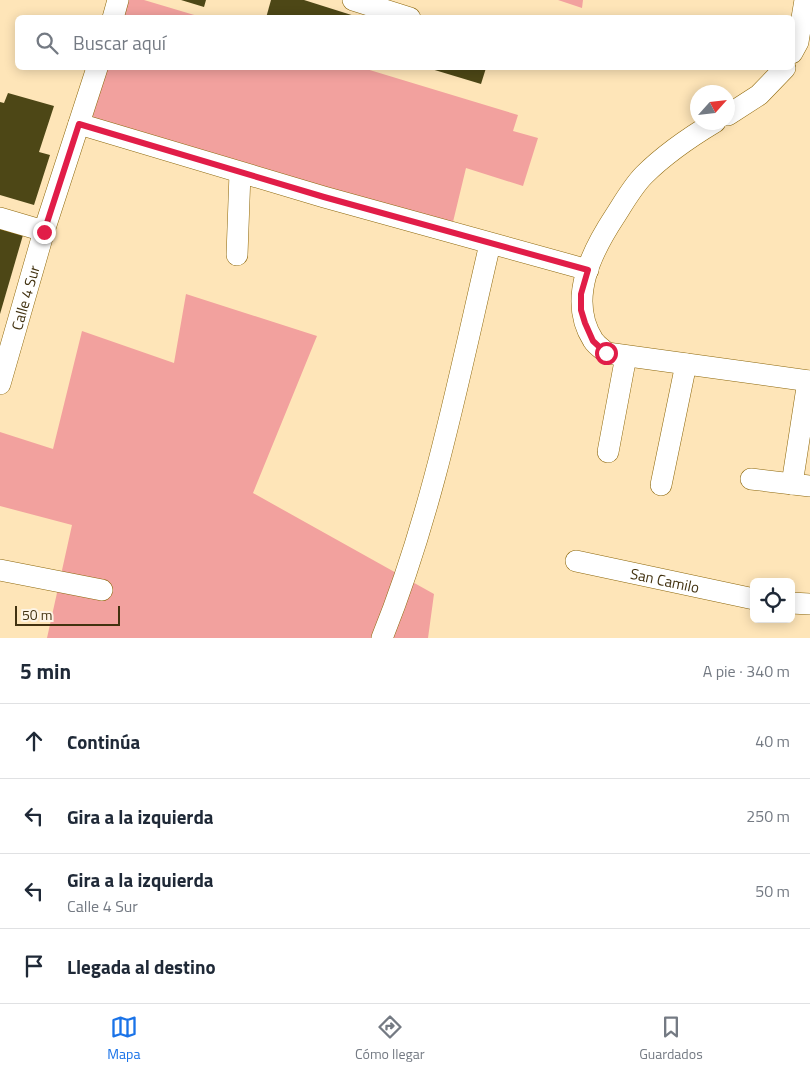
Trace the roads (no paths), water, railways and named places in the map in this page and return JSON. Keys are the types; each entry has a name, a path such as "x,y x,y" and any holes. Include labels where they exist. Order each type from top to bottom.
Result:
{"street":[{"path":"114,15 118,0"},
{"path":"353,0 400,15"},
{"path":"795,48 798,42 804,0"},
{"name":"Calle 4 Sur","path":"0,384 44,232 96,70"},
{"path":"735,110 759,95 783,70"},
{"path":"79,124 240,173 588,270"},
{"path":"702,130 685,140 643,176 603,235 588,270 581,294 581,310 593,341 606,353 809,381 801,485 751,479"},
{"path":"237,255 240,173"},
{"path":"0,218 44,232"},
{"path":"382,638 400,592 438,464 490,244"},
{"path":"608,452 626,356"},
{"path":"661,485 686,364"},
{"name":"San Camilo","path":"576,562 750,598"},
{"path":"0,570 102,590"},
{"path":"795,603 810,604"}]}
